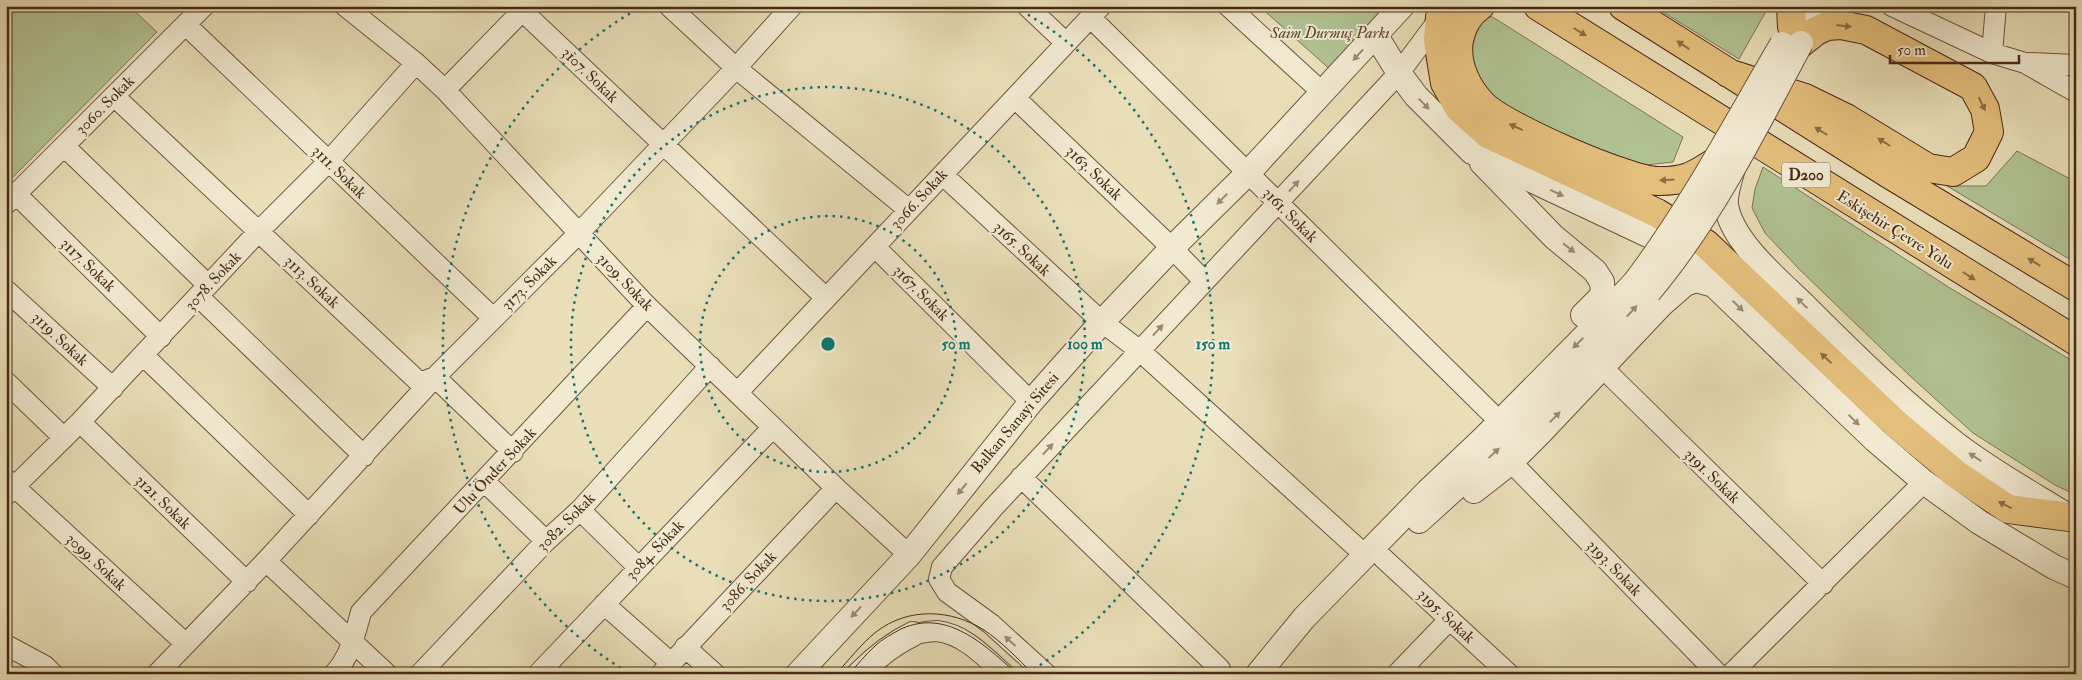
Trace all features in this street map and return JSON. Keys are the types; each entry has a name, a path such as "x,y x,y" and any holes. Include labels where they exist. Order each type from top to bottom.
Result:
{"highway":[{"path":"1480,6 1473,11 1465,22 1460,34 1457,49 1460,66 1470,90 1484,106 1505,122 1574,153 1649,180 1691,178 1723,166"},
{"name":"Eskişehir Çevre Yolu","path":"1538,6 2076,341"},
{"name":"D200","path":"1623,6 1728,73 2076,287"},
{"path":"1445,12 1438,40 1445,83 1459,108 1488,134 1657,213 1706,244 1896,424 1956,474 2008,509 2073,519"},
{"path":"1728,73 1805,98 1846,118 1928,168 1953,172 1976,158 1989,132 1985,109 1973,87 1866,30 1841,25 1827,26 1816,30 1791,30"}],"street":[{"name":"3060. Sokak","path":"11,199 204,6"},
{"name":"3109. Sokak","path":"345,6 416,63 446,90 647,306 836,488 909,554"},
{"path":"669,6 736,68 909,210"},
{"name":"3173. Sokak","path":"157,674 247,582 435,378 580,233 792,6"},
{"path":"1027,6 1066,43"},
{"path":"1228,6 1323,93"},
{"name":"Balkan Sanayi Sitesi","path":"798,674 909,554 1031,402 1102,322 1172,248 1248,173 1402,6"},
{"path":"1258,674 1304,618 1374,556 1421,520 1546,402 1642,287 1657,252 1723,166 1791,30 1820,6"},
{"path":"1892,6 1992,53 2025,62 2076,65"},
{"path":"1992,53 1996,6"},
{"path":"446,90 522,8"},
{"name":"3107. Sokak","path":"522,8 826,298"},
{"name":"3066. Sokak","path":"738,392 1095,12"},
{"name":"3161. Sokak","path":"1095,12 1248,173 1490,412"},
{"path":"1046,674 991,624 947,592 939,579 942,567 1021,477 1399,73 1445,12"},
{"name":"3111. Sokak","path":"186,25 493,318"},
{"path":"1275,674 1329,612 1490,412 1603,295 1602,282 1595,271 1554,237 1416,96 1376,36"},
{"path":"2025,62 2076,92"},
{"name":"3078. Sokak","path":"9,487 64,438 144,356 258,232 328,162 416,63"},
{"name":"3113. Sokak","path":"114,96 420,383 435,378"},
{"name":"3163. Sokak","path":"1015,98 1204,281"},
{"path":"64,146 364,456"},
{"path":"1472,152 1652,237 1696,268 1717,286 1875,440 1924,482 1979,522 2054,567 2076,577"},
{"path":"1723,166 1728,184 1726,205 1733,225 1745,244 1764,265 1860,361 1908,405 1957,445 2073,519"},
{"name":"3165. Sokak","path":"943,175 1102,322 1139,350"},
{"name":"3117. Sokak","path":"11,199 161,337"},
{"name":"3167. Sokak","path":"875,247 1031,402"},
{"path":"1421,520 1455,506 1511,462 1661,305 1685,284 1696,280 1717,286"},
{"path":"1428,491 1485,437 1584,337 1642,287"},
{"name":"3119. Sokak","path":"6,290 113,388"},
{"name":"Ulu Önder Sokak","path":"334,674 341,667 353,642 362,612 647,306"},
{"name":"3195. Sokak","path":"1139,350 1374,556 1450,619 1509,674"},
{"path":"144,356 309,515"},
{"name":"3082. Sokak","path":"420,674 546,541 580,510 710,366"},
{"name":"3191. Sokak","path":"1603,366 1823,584"},
{"path":"435,378 513,452"},
{"path":"6,382 64,438"},
{"name":"3121. Sokak","path":"80,422 247,582"},
{"name":"3084. Sokak","path":"538,674 772,426"},
{"name":"3193. Sokak","path":"1511,462 1718,674"},
{"path":"1021,477 1220,669"},
{"path":"485,482 546,541"},
{"path":"1731,674 1924,482"},
{"name":"3099. Sokak","path":"9,487 186,644"},
{"name":"3086. Sokak","path":"666,668 836,488"},
{"path":"580,510 638,567"},
{"path":"266,561 387,674"},
{"path":"604,604 666,668"},
{"path":"1397,674 1450,619"},
{"path":"860,674 876,657 894,643 913,634 938,631 975,647 1004,674"},
{"path":"8,647 30,674"},
{"path":"8,647 45,666 53,674"},
{"path":"686,647 715,674"}],"green space":[{"path":"21,6 129,6 157,32 6,184 6,21"},
{"name":"Saim Durmuş Parkı","path":"1259,6 1389,6 1333,72"},
{"path":"1653,6 1769,6 1739,59"},
{"path":"1491,16 1683,137 1673,162 1637,166 1539,129 1476,87 1470,47 1478,24"},
{"path":"2017,151 2076,182 2076,263 1947,186 1986,186"},
{"path":"1763,167 1950,288 2076,363 2076,495 2055,485 1973,433 1909,375 1800,270 1765,233 1752,208 1755,189"}],"tram line":[{"path":"836,674 865,642 888,624 902,618 930,614 958,618 984,630 1003,645 1033,674"},
{"path":"849,674 872,649 887,637 901,629 918,624 934,623 949,626 978,641 1017,674"}]}
